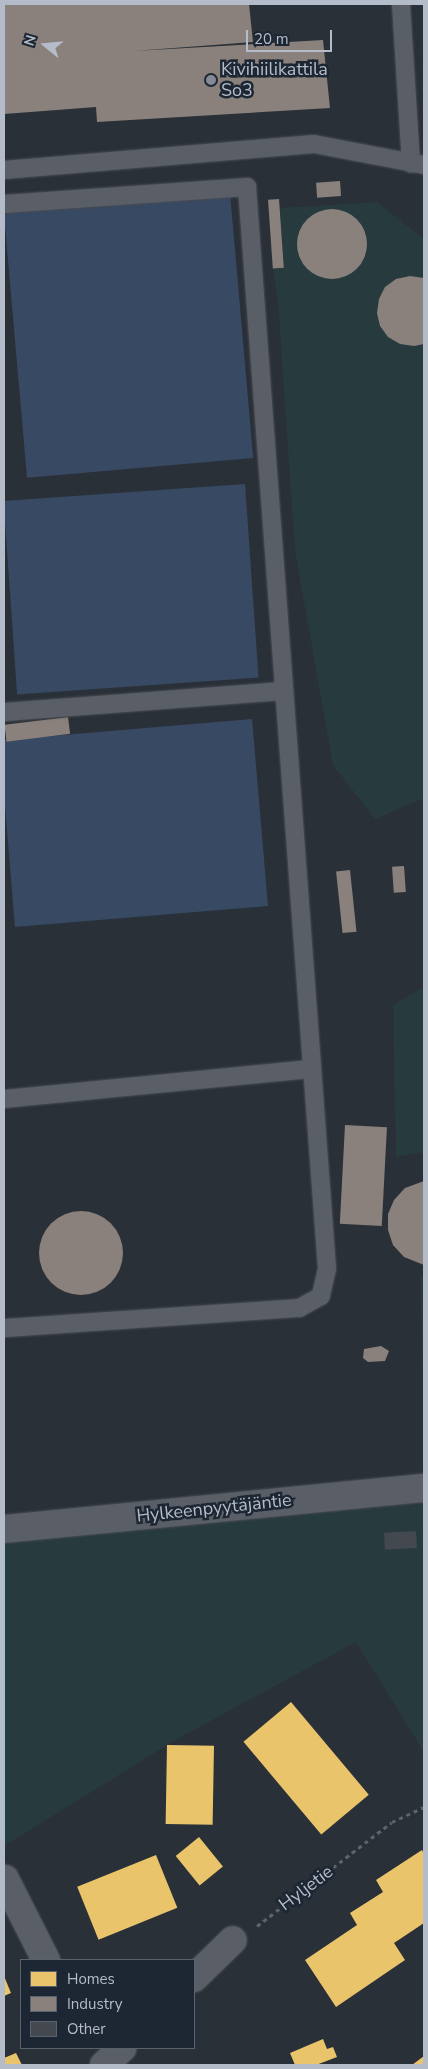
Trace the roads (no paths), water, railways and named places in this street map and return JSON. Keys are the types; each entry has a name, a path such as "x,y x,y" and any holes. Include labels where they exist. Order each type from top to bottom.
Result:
{"street":[{"name":"Hylkeenpyytäjäntie","path":"4,1528 424,1488"},
{"path":"5,1879 45,1959"},
{"path":"195,1977 233,1940"},
{"path":"91,2049 99,2065"},
{"path":"104,2065 121,2049"}],"lane":[{"path":"4,170 314,144 418,164 401,4"},
{"path":"4,204 247,187 327,1269 321,1296 299,1308 4,1328"},
{"path":"4,712 284,691"},
{"path":"4,1099 312,1069"}],"water":[{"path":"230,193 253,458 27,478 4,213"},
{"path":"245,484 259,678 17,694 4,501"},
{"path":"252,719 268,906 15,927 4,794 4,740"}],"place":[{"name":"Kivihiilikattila So3","path":"211,80"}]}
